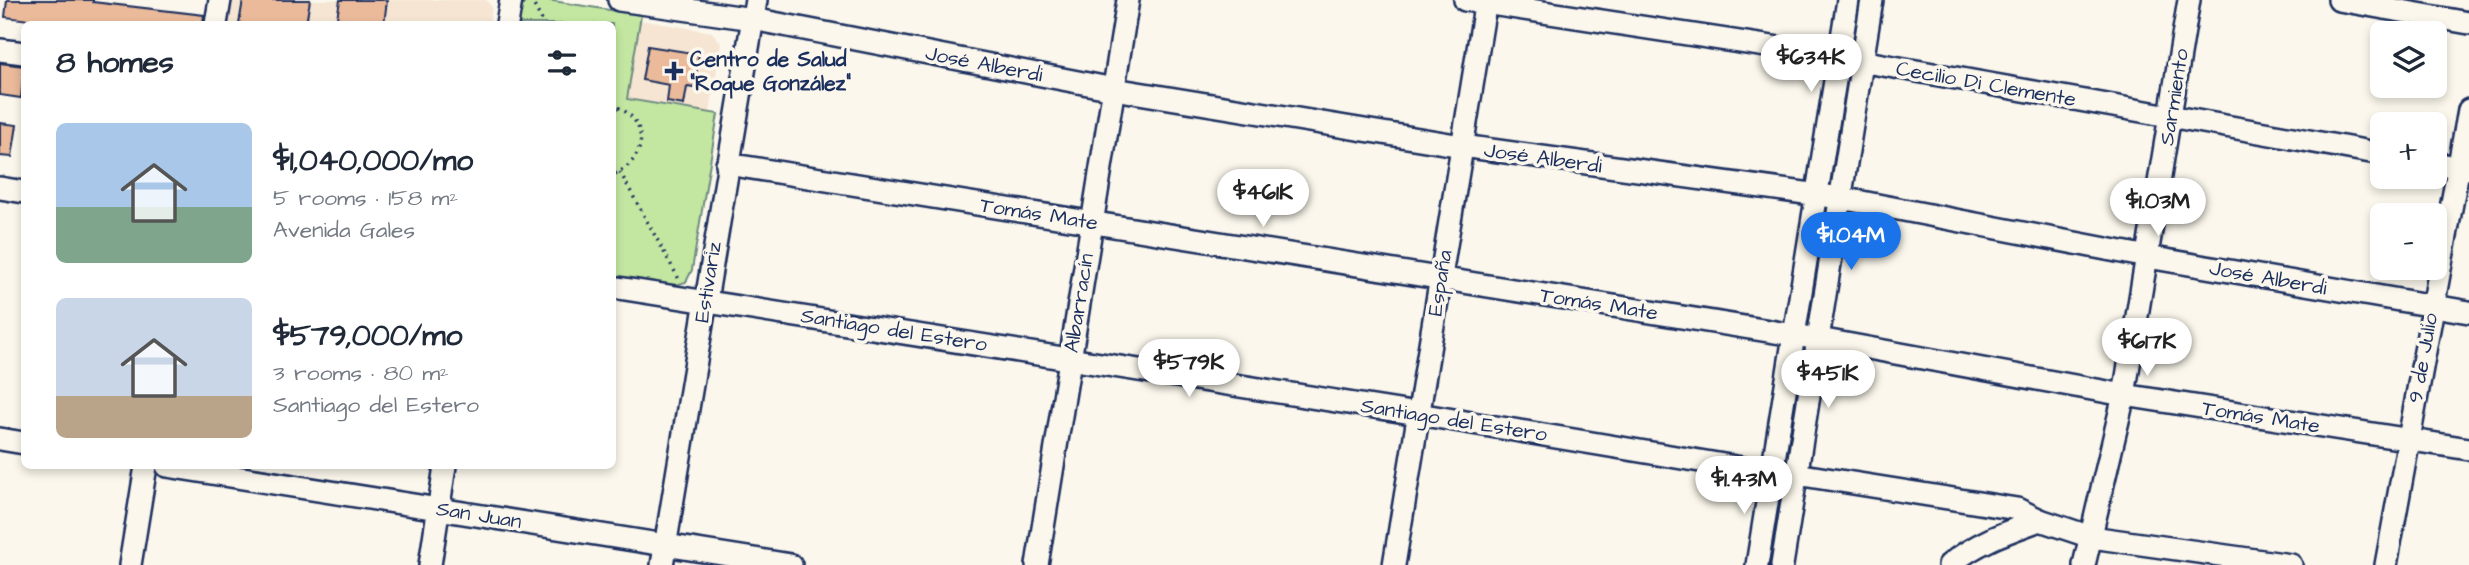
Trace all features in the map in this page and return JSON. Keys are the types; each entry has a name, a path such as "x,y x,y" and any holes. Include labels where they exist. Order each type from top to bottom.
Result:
{"street":[{"path":"216,21 220,0"},
{"path":"508,21 511,0"},
{"name":"José Alberdi","path":"619,0 754,10 1114,89 1462,146 1841,198 2148,257 2469,312"},
{"name":"Albarracín","path":"1037,565 1128,0"},
{"path":"1757,565 1847,0"},
{"path":"1782,565 1872,0"},
{"name":"Sarmiento","path":"2084,565 2124,395 2189,0"},
{"path":"2339,0 2469,23"},
{"name":"Cecilio Di Clemente","path":"1478,1 1838,57 2370,152"},
{"name":"España","path":"1394,565 1462,146 1478,1"},
{"name":"Estivariz","path":"664,555 698,299 727,164 754,10"},
{"path":"0,50 21,53"},
{"name":"9 de Julio","path":"2386,565 2432,306 2464,168 2469,110"},
{"name":"Tomás Mate","path":"727,164 1819,339 2124,395 2469,449"},
{"path":"0,188 21,192"},
{"name":"Santiago del Estero","path":"616,287 1772,473 1796,474 2017,509 2040,520 2091,537 2291,565"},
{"path":"0,439 21,442"},
{"path":"130,565 146,469"},
{"name":"San Juan","path":"186,469 439,509 664,555 792,565"},
{"path":"430,565 445,469"},
{"path":"1949,565 1991,537 2040,520"}],"path":[{"path":"531,0 542,21"},
{"path":"616,107 629,114 640,133 638,154 632,163 616,174"},
{"path":"620,172 698,299"}],"shaded area":[{"path":"230,0 486,0 492,7 490,21 226,21"},
{"name":"Centro de Salud \"Roque González\"","path":"640,20 712,32 721,43 710,113 627,99"}],"green space":[{"path":"527,0 547,0 641,15 627,99 718,114 692,270 686,282 672,286 616,277 616,21 519,21 521,7"}],"building":[{"path":"7,0 93,0 204,15 203,21 37,21 5,17"},
{"path":"243,0 310,0 306,21 240,21"},
{"path":"340,0 387,0 384,21 336,21"},
{"name":"Centro de Salud \"Roque González\"","path":"648,46 699,54 694,88 687,87 684,105 667,102 669,85 642,80"},
{"path":"0,63 21,66 21,98 0,95"},
{"path":"0,123 17,125 12,157 0,156"}],"place":[{"name":"Centro de Salud \"Roque González\"","path":"674,71"}]}
